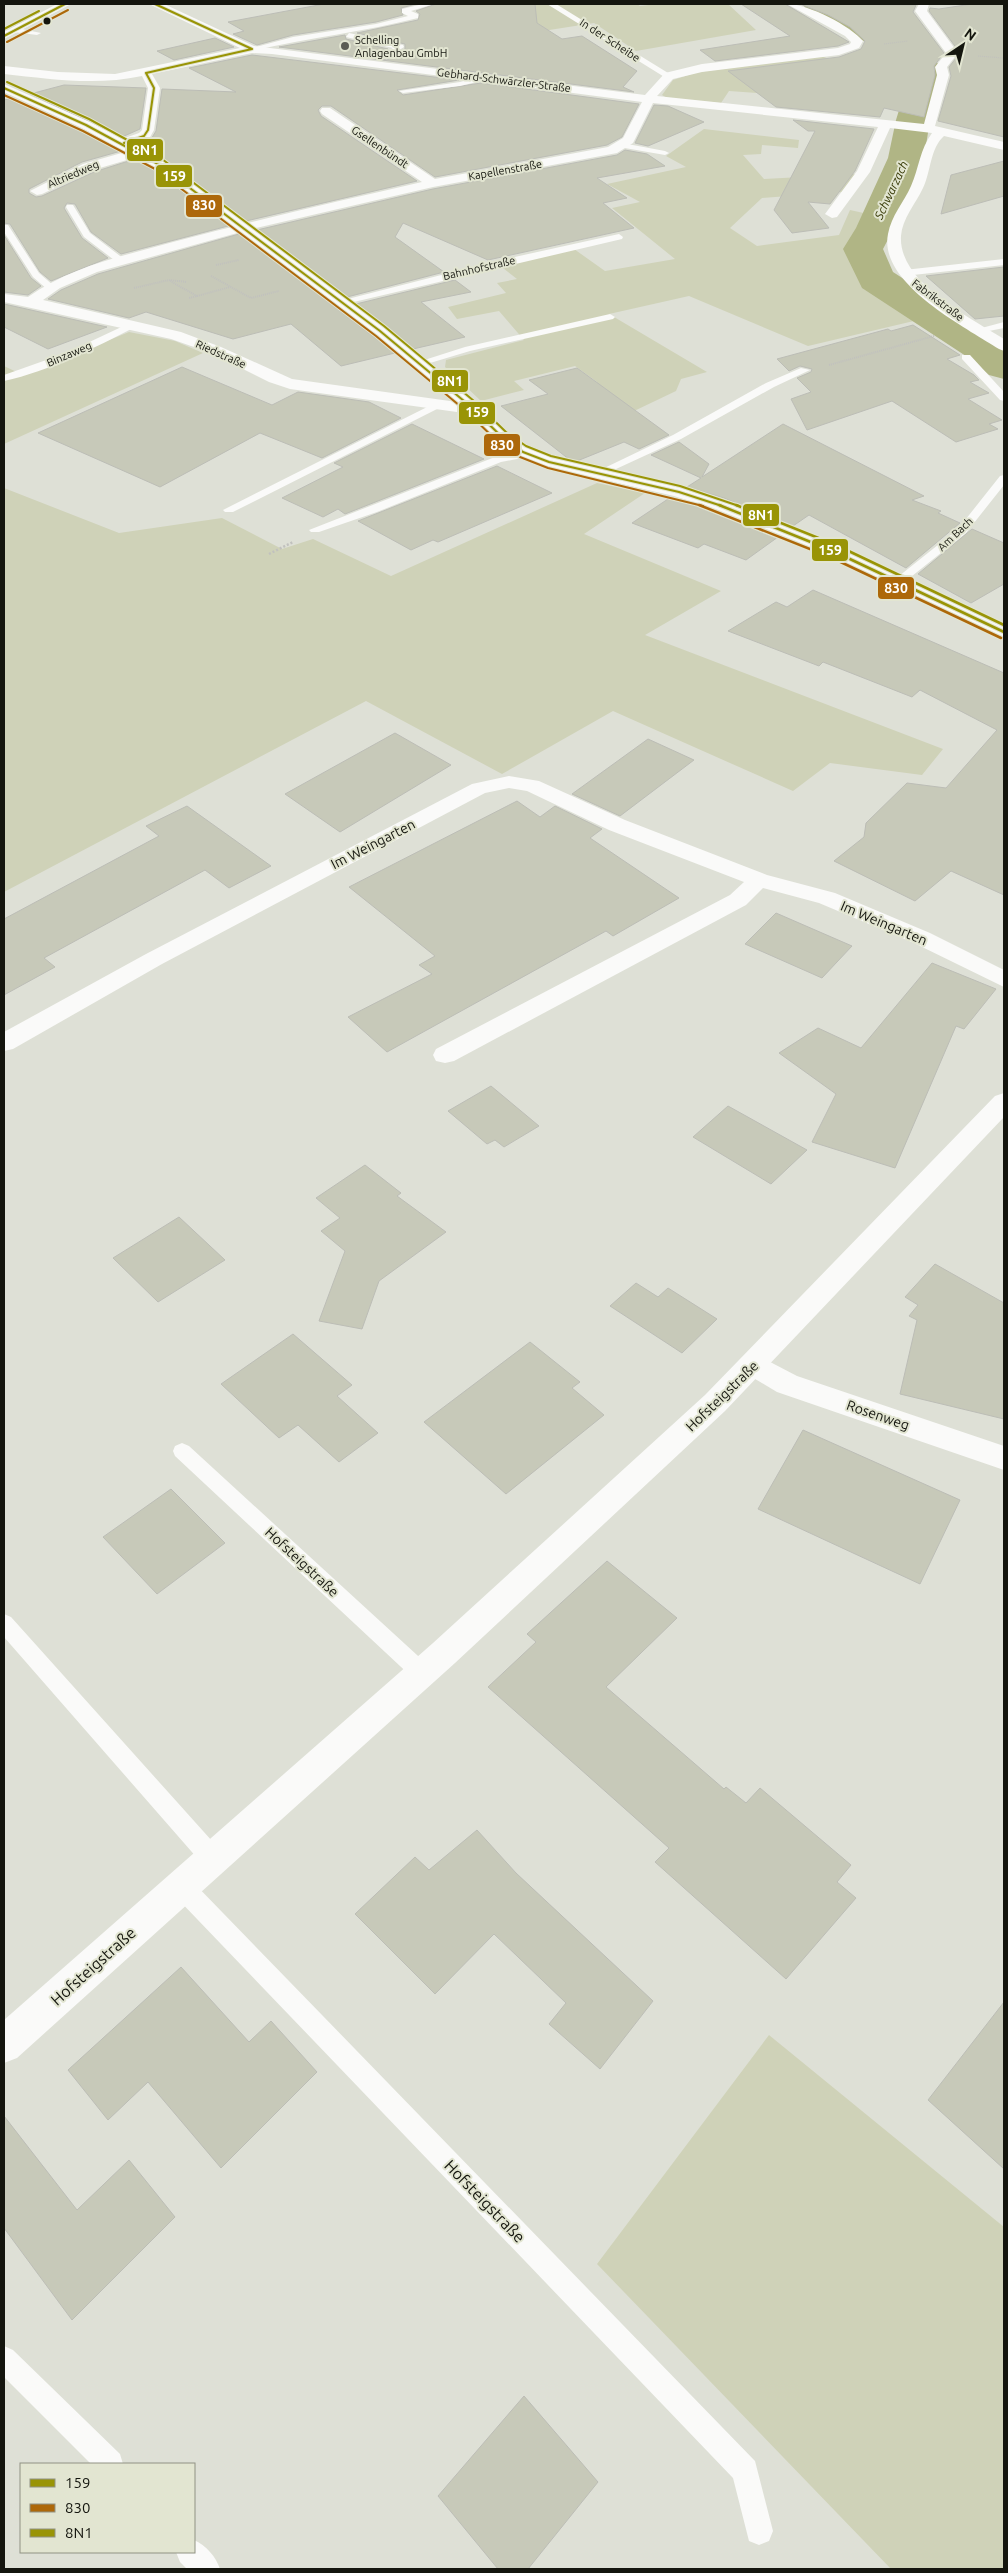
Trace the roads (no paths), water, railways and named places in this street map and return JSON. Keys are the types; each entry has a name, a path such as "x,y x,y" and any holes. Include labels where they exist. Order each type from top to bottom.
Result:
{"street":[{"path":"4,36 65,4"},
{"path":"155,4 252,50"},
{"path":"622,145 634,132 653,92 669,76 702,68 839,51 855,46 857,41 849,34 793,4"},
{"path":"924,10 952,53 941,67 943,75 931,123 926,129"},
{"name":"Gebhard-Schwärzler-Straße","path":"4,70 94,78 115,78 252,50 650,99 892,124 1004,145"},
{"path":"124,143 144,136 148,130 154,88 146,73"},
{"path":"4,88 124,143 139,152 245,228 420,363 470,406 502,438 523,452 549,462 717,504 816,544 1004,632"},
{"name":"Gsellenbündt","path":"326,112 433,183"},
{"path":"832,214 863,172 892,124"},
{"name":"Fabrikstraße","path":"942,132 932,139 921,178 894,236 894,252 904,273 940,304 1001,342"},
{"name":"Kapellenstraße","path":"31,302 51,288 92,269 245,228 433,183 597,154 622,145"},
{"name":"Altriedweg","path":"37,191 88,167 139,152"},
{"name":"Riedstraße","path":"4,298 31,302 176,335 216,350 267,376 290,384 457,407 470,406"},
{"name":"Im Weingarten","path":"4,1042 154,959 479,788 509,782 532,785 617,825 758,880 827,898 922,938 1004,979"},
{"path":"445,1055 738,900 758,880"},
{"name":"Hofsteigstraße","path":"4,2045 422,1673 755,1365 1004,1102"},
{"name":"Rosenweg","path":"755,1365 787,1384 1004,1458"}],"lane":[{"path":"252,50 293,39 338,33 412,18 415,16 405,10 430,4"},
{"name":"In der Scheibe","path":"552,4 669,76"},
{"path":"17,30 37,33"},
{"path":"338,33 400,47 384,56"},
{"path":"403,91 460,84 482,78"},
{"path":"622,145 665,153"},
{"path":"70,207 87,235 121,261"},
{"path":"5,227 36,275 51,288"},
{"name":"Bahnhofstraße","path":"341,302 492,265 619,237"},
{"path":"904,273 1004,262"},
{"path":"420,363 468,349 610,317"},
{"name":"Binzaweg","path":"4,378 86,348 132,325"},
{"path":"979,330 1004,325"},
{"path":"966,357 1004,398"},
{"path":"599,473 677,436 770,385 805,370"},
{"path":"229,510 438,404"},
{"path":"315,530 373,510 499,459 513,457 523,452"},
{"name":"Am Bach","path":"898,582 962,531 1004,478"},
{"name":"Hofsteigstraße","path":"182,1451 422,1673"},
{"path":"4,1623 213,1859"},
{"name":"Hofsteigstraße","path":"182,1887 745,2472 759,2531"},
{"path":"4,2359 109,2463"},
{"path":"191,2553 206,2569"}],"waterway":[{"name":"Schwarzach","path":"818,4 907,51 920,61 927,74 925,86 913,120 906,158 875,228 863,249 876,279 987,351 1004,366"}],"place":[{"name":"Schelling Anlagenbau GmbH","path":"345,46"}]}
